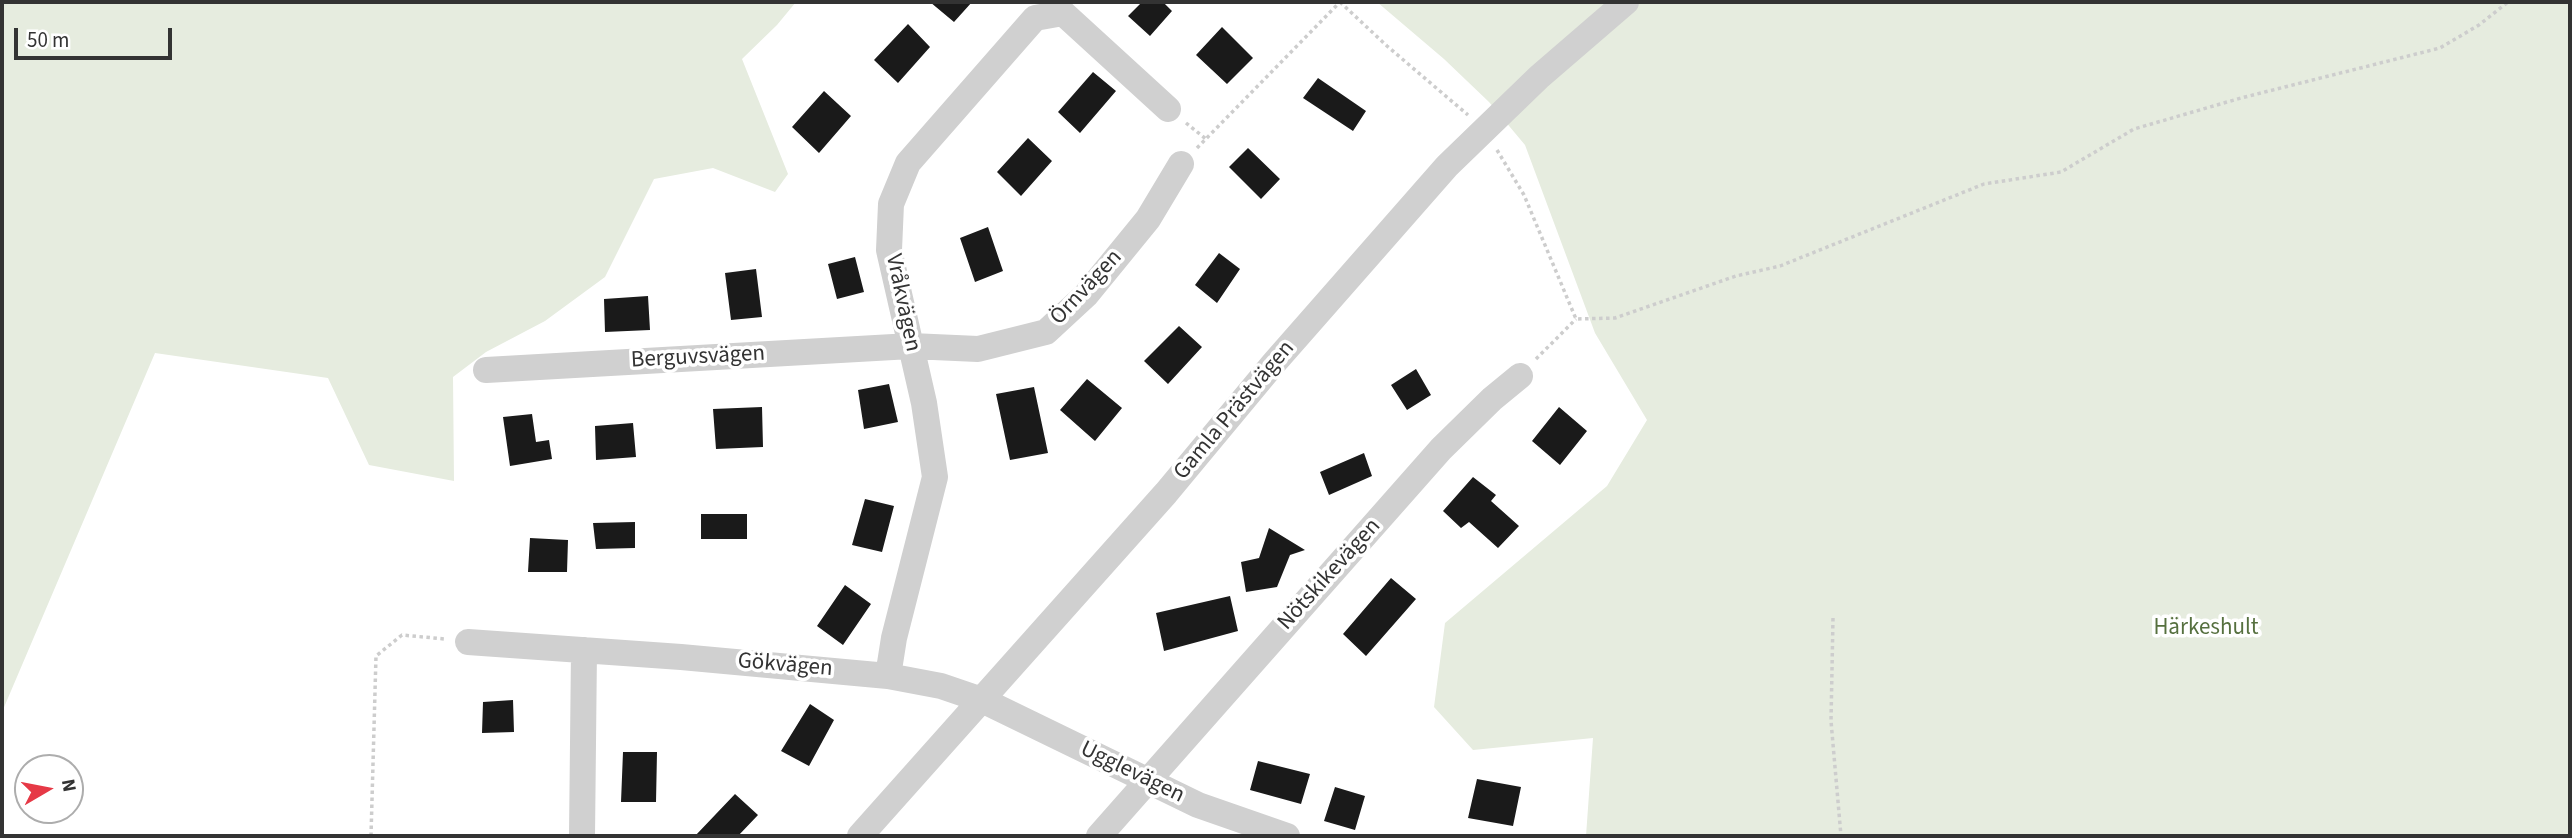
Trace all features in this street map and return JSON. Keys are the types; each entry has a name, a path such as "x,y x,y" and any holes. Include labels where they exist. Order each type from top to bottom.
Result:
{"street":[{"name":"Gamla Prästvägen","path":"860,836 1166,493 1274,363 1447,166 1539,77 1626,2"},
{"name":"Vråkvägen","path":"888,676 894,638 935,477 924,403 889,250 891,205 908,163 1035,18 1057,7 1168,109"},
{"name":"Örnvägen","path":"911,346 978,349 1046,332 1086,295 1148,219 1181,164"},
{"name":"Berguvsvägen","path":"486,370 911,346"},
{"name":"Nötskikevägen","path":"1099,836 1441,449 1492,399 1520,376"},
{"name":"Gökvägen","path":"468,642 888,676 941,686 982,700"},
{"path":"582,836 584,650"},
{"name":"Ugglevägen","path":"982,700 1198,805 1287,836"}],"path":[{"path":"1181,164 1340,2 1387,46 1485,129 1524,195 1576,319"},
{"path":"1520,376 1576,319 1615,318 1736,276 1780,267 1984,184 2061,172 2134,129 2241,98 2440,48 2479,25 2508,2"},
{"path":"1833,618 1831,721 1841,836"},
{"path":"371,836 376,656 402,635 468,642"}],"green space":[{"path":"2,2 796,2 742,59 788,174 775,192 713,168 654,179 605,277 545,321 486,352 453,377 454,481 369,465 328,378 155,353 2,712"},
{"name":"Härkeshult","path":"1377,2 2570,2 2570,836 1586,836 1593,738 1473,750 1434,707 1445,623 1607,486 1647,420 1595,333 1525,145 1489,102 1444,59"}],"building":[{"path":"930,2 972,2 954,22"},
{"path":"1142,2 1163,2 1172,11 1150,36 1128,16"},
{"path":"908,24 930,47 898,83 874,60"},
{"path":"1222,27 1253,58 1227,84 1196,55"},
{"path":"1093,72 1116,91 1080,133 1058,112"},
{"path":"1318,78 1366,111 1353,131 1303,98"},
{"path":"824,91 851,116 819,153 792,127"},
{"path":"1028,138 1052,161 1021,196 997,172"},
{"path":"1248,148 1280,179 1261,199 1229,167"},
{"path":"988,227 1003,271 975,282 960,238"},
{"path":"1219,253 1240,269 1217,303 1195,285"},
{"path":"855,257 864,292 837,299 828,264"},
{"path":"756,269 762,317 731,320 725,273"},
{"path":"648,296 650,330 605,332 604,299"},
{"path":"1179,326 1202,347 1168,384 1144,361"},
{"path":"1416,369 1431,395 1407,410 1391,385"},
{"path":"1087,379 1122,408 1095,441 1060,410"},
{"path":"889,384 898,422 864,429 858,390"},
{"path":"1034,387 1048,453 1010,460 996,394"},
{"path":"762,407 763,447 716,449 713,409"},
{"path":"1559,407 1587,431 1560,465 1532,441"},
{"path":"532,414 536,442 549,440 552,459 510,466 503,417"},
{"path":"633,423 636,457 596,460 595,426"},
{"path":"1364,453 1372,476 1329,495 1320,472"},
{"path":"1473,477 1496,495 1491,501 1519,526 1498,548 1469,522 1461,528 1443,511"},
{"path":"865,499 894,506 882,552 852,545"},
{"path":"701,514 747,514 747,539 701,539"},
{"path":"635,522 635,548 596,549 593,523"},
{"path":"1269,528 1305,550 1290,555 1277,587 1246,592 1241,562 1259,558"},
{"path":"530,538 568,540 567,572 528,572"},
{"path":"1391,578 1416,599 1366,656 1343,634"},
{"path":"845,585 871,604 843,645 817,626"},
{"path":"1230,596 1238,631 1164,651 1156,613"},
{"path":"513,700 514,732 482,733 483,702"},
{"path":"810,704 834,720 809,766 781,751"},
{"path":"623,752 657,752 656,802 621,802"},
{"path":"1258,761 1310,774 1301,804 1250,790"},
{"path":"1477,779 1521,787 1513,826 1468,818"},
{"path":"1335,787 1365,796 1355,830 1324,821"},
{"path":"735,794 758,815 738,836 695,836"}]}
